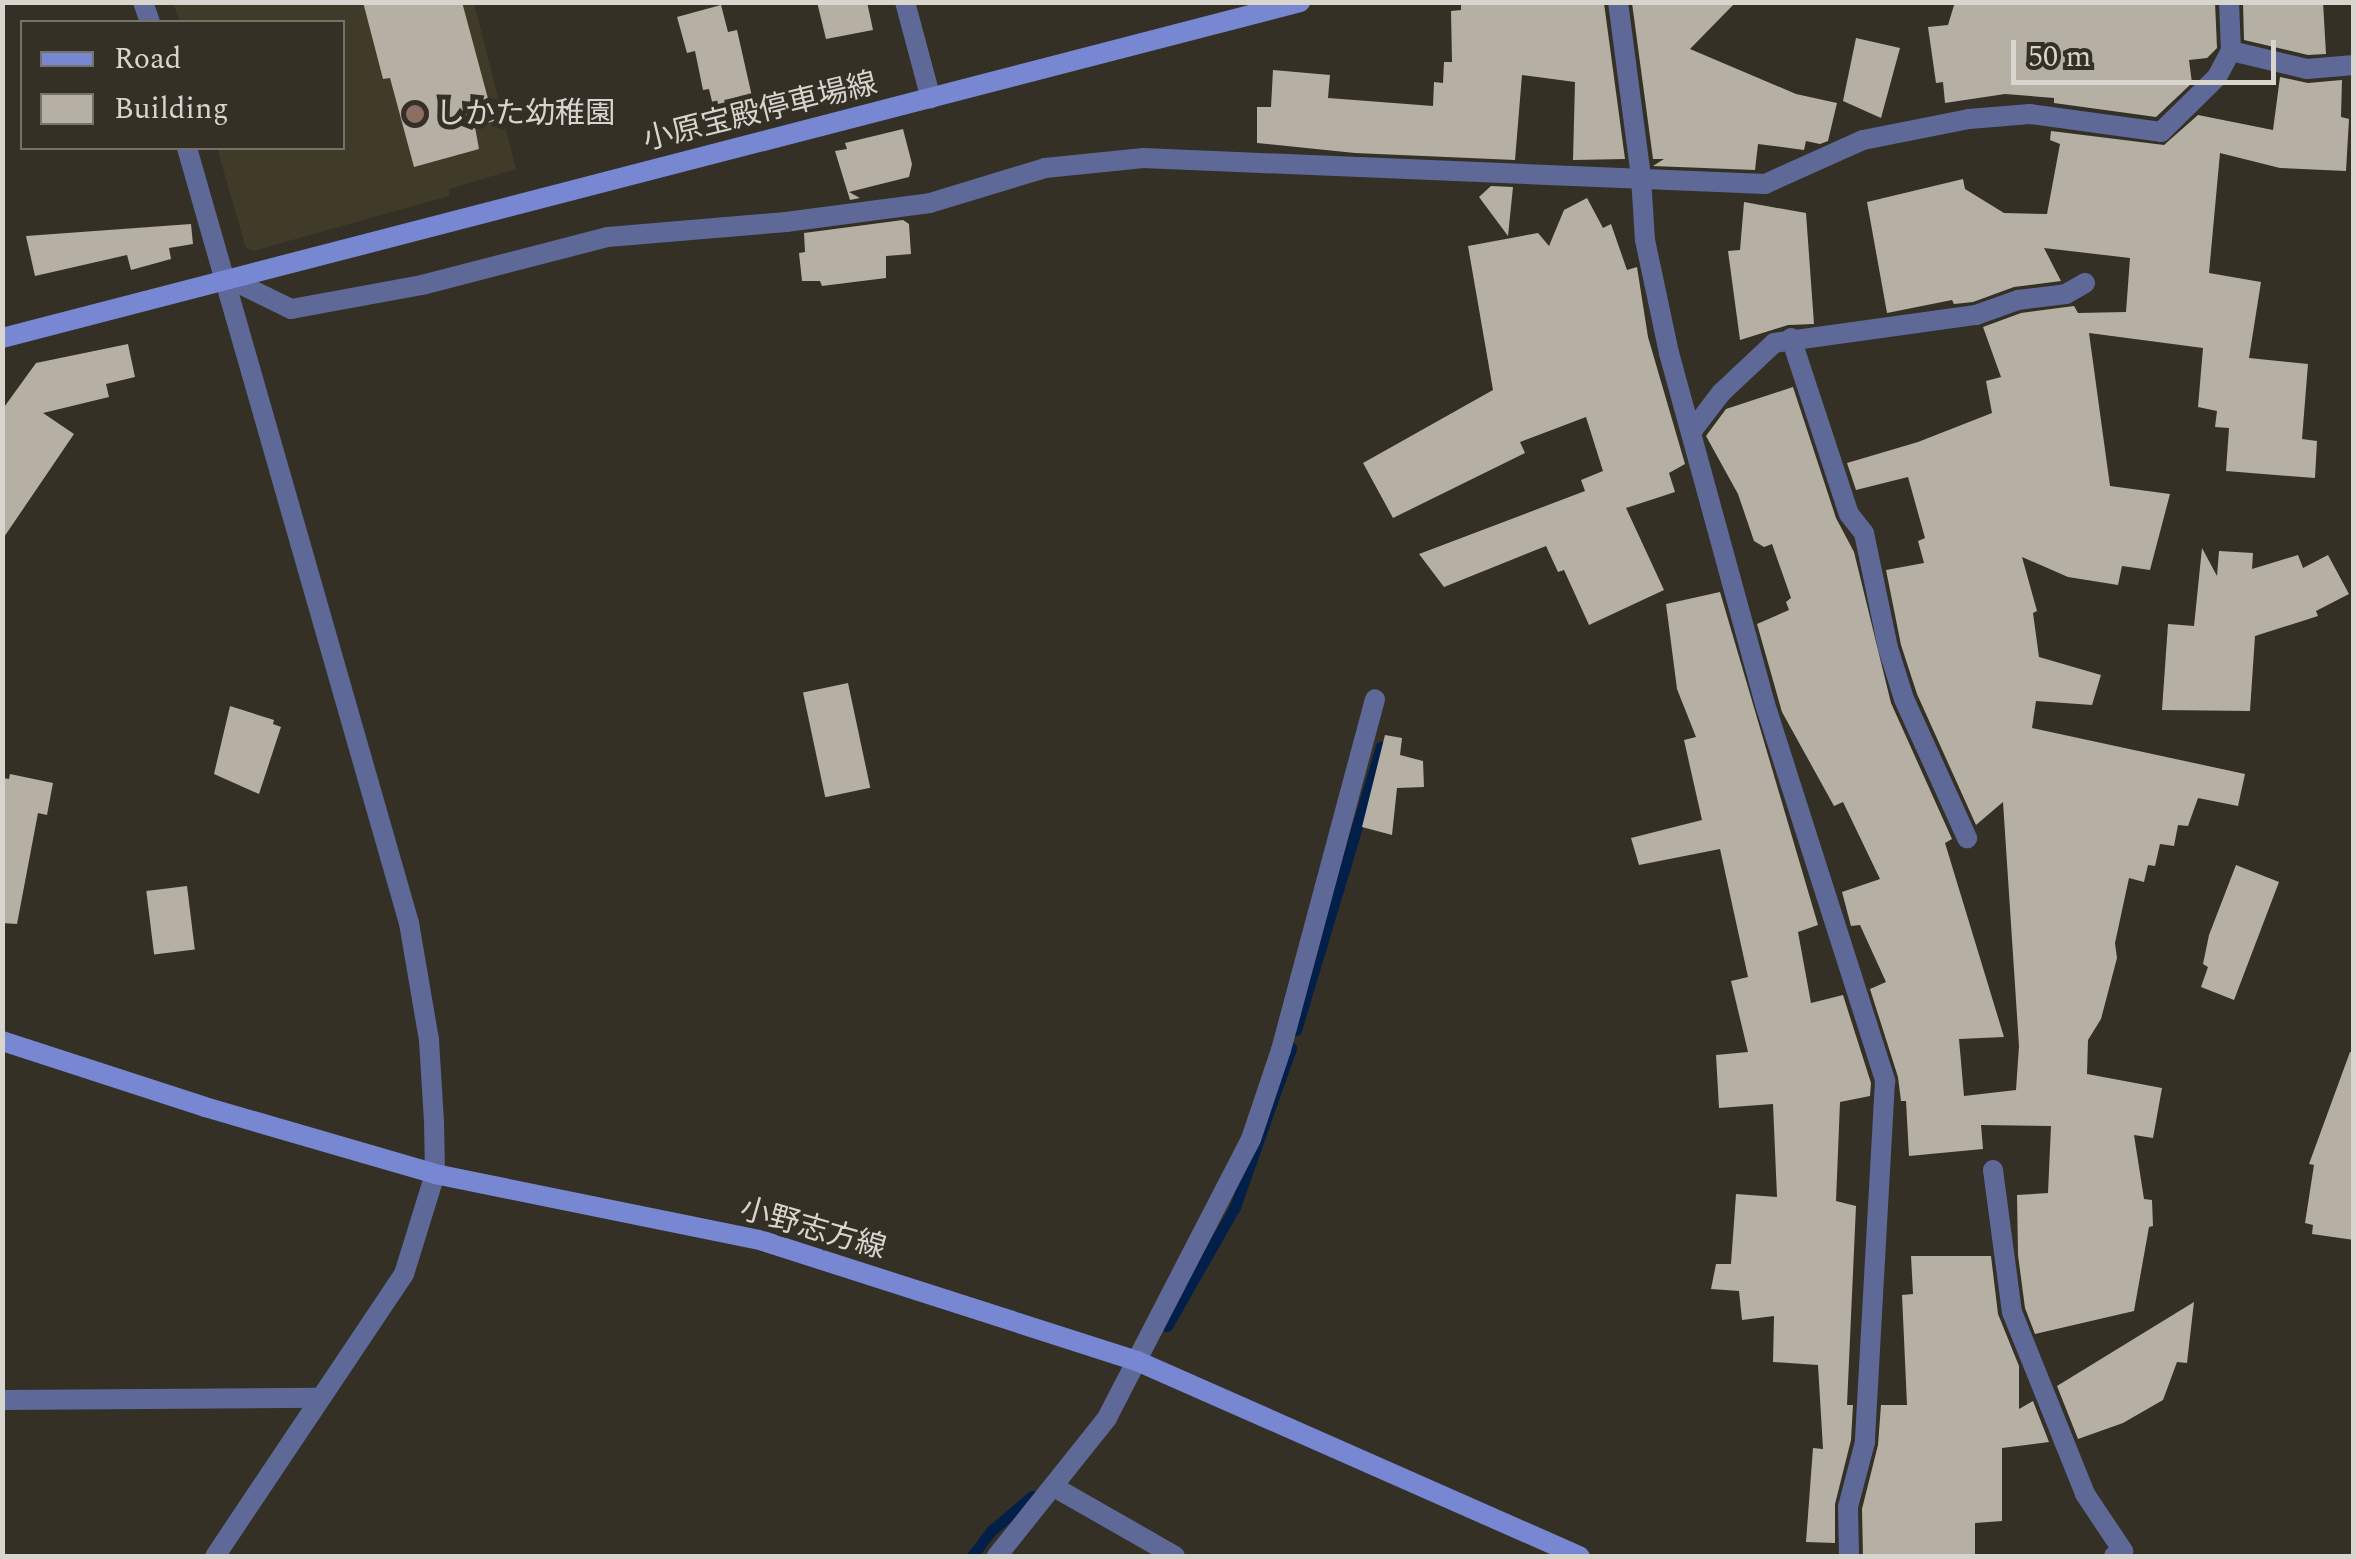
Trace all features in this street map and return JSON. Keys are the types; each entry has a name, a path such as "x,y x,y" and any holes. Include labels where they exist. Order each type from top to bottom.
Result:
{"main road":[{"name":"小原宝殿停車場線","path":"2,338 1300,2"},
{"name":"小野志方線","path":"2,1041 205,1107 435,1174 763,1242 1137,1362 1580,1556"}],"street":[{"path":"906,2 931,99"},
{"path":"1618,2 1642,177 1644,240 1765,704 1886,1081 1864,1442 1848,1507 1849,1556"},
{"path":"227,280 292,309 422,285 608,238 786,222 930,203 1045,168 1144,158 1765,184 1864,140 1969,119 2030,114 2162,132 2192,104 2231,51 2229,2"},
{"path":"2231,51 2307,69 2354,65"},
{"path":"188,150 409,923 429,1040 435,1174 404,1274 317,1398 215,1556"},
{"path":"1692,431 1721,393 1768,347 1792,338 1976,315 2018,300 2066,294 2085,282"},
{"path":"1792,338 1850,514 1864,532 1888,648 1904,700 1967,838"},
{"path":"997,1556 1107,1418 1251,1139 1281,1050 1375,699"},
{"path":"1993,1170 2012,1312 2085,1494 2123,1551 2114,1556"},
{"path":"2,1400 317,1398"},
{"path":"1054,1487 1175,1556"}],"shaded area":[{"path":"173,3 474,3 516,169 449,189 449,196 253,251 246,248 218,150 345,150 345,20 179,20"}],"building":[{"path":"363,2 462,2 494,121 475,127 479,149 414,167 390,78 383,79"},
{"path":"817,2 867,2 873,30 826,39"},
{"path":"1461,2 1604,3 1625,159 1573,160 1575,82 1522,75 1515,160 1355,153 1257,143 1257,107 1271,107 1273,70 1330,75 1328,98 1433,106 1434,82 1443,83 1444,62 1452,62 1451,11 1461,10"},
{"path":"1736,2 1690,49 1796,94 1837,103 1828,141 1806,141 1804,150 1758,144 1755,170 1653,166 1664,159 1653,159 1632,3"},
{"path":"1955,2 2215,2 2217,48 2207,58 2189,60 2192,83 2156,117 2054,103 2054,98 2005,94 1945,103 1943,82 1936,83 1928,27 1948,25"},
{"path":"2243,2 2323,2 2326,54 2308,55 2244,40"},
{"path":"721,5 728,32 737,30 755,110 716,118 709,89 703,90 695,51 687,53 677,17"},
{"path":"1856,38 1900,48 1881,118 1843,101"},
{"path":"2280,77 2308,83 2342,80 2341,117 2349,119 2346,171 2280,168 2220,153 2209,273 2261,282 2249,358 2308,364 2302,439 2317,441 2315,478 2226,471 2229,428 2215,427 2217,411 2198,407 2203,348 2089,333 2110,486 2170,494 2150,570 2122,566 2118,585 2068,577 2022,557 2037,611 2033,613 2039,657 2101,675 2092,705 2036,701 2032,728 2245,774 2238,806 2198,798 2188,826 2178,825 2174,846 2160,844 2155,866 2148,865 2144,882 2129,878 2115,943 2117,958 2101,1019 2088,1040 2087,1074 2162,1088 2153,1138 2134,1135 2144,1199 2152,1200 2153,1226 2149,1227 2134,1311 2035,1334 2025,1308 2018,1255 2017,1195 2048,1193 2051,1126 1981,1125 1983,1149 1909,1156 1906,1101 1901,1101 1898,1077 1870,989 1886,982 1860,925 1851,926 1842,892 1880,879 1843,802 1834,806 1782,712 1757,624 1789,610 1786,602 1791,598 1772,544 1764,547 1754,541 1738,494 1706,436 1726,409 1793,387 1836,518 1854,552 1891,703 1952,839 1945,843 2004,1037 1959,1039 1964,1096 2016,1090 2019,1046 2003,802 1976,825 1917,694 1901,645 1886,570 1924,563 1918,541 1925,538 1908,477 1856,490 1847,463 1918,442 1992,413 1986,381 2001,377 1983,327 2021,313 2074,306 2078,313 2126,312 2130,258 2044,248 2061,281 2014,287 1973,302 1954,304 1952,300 1887,313 1867,202 1963,179 1965,189 2004,213 2047,214 2060,144 2050,140 2051,131 2164,145 2198,115 2273,130"},
{"path":"903,129 912,164 909,177 849,192 860,198 850,200 835,151 847,149 845,143"},
{"path":"1491,186 1513,187 1508,236 1479,197"},
{"path":"1587,198 1603,228 1611,224 1627,270 1637,267 1648,337 1685,464 1669,473 1675,492 1626,508 1664,590 1589,625 1564,570 1558,572 1546,546 1444,587 1419,554 1585,491 1581,480 1603,471 1586,417 1520,442 1525,453 1393,518 1363,463 1493,390 1468,246 1538,233 1549,246 1564,210"},
{"path":"1744,202 1806,213 1814,324 1788,325 1740,340 1728,251 1740,250"},
{"path":"903,220 909,224 911,254 886,256 886,278 822,286 820,281 802,281 799,253 805,252 804,233"},
{"path":"191,224 193,244 169,248 171,259 131,270 127,255 35,276 26,236"},
{"path":"128,344 135,377 106,384 109,397 43,413 74,434 2,540 2,410 36,363"},
{"path":"2202,548 2217,576 2219,551 2253,553 2252,569 2298,555 2303,568 2328,555 2349,594 2316,611 2318,616 2255,636 2250,711 2162,710 2168,624 2194,626"},
{"path":"1720,592 1818,925 1798,932 1811,1003 1843,995 1871,1083 1870,1096 1840,1102 1836,1201 1856,1206 1847,1405 1853,1405 1851,1440 1835,1504 1835,1543 1806,1542 1813,1448 1823,1449 1818,1365 1773,1362 1774,1316 1742,1320 1739,1291 1711,1289 1716,1264 1731,1264 1736,1194 1777,1197 1773,1104 1719,1108 1716,1055 1748,1052 1731,981 1748,977 1720,849 1639,865 1631,838 1702,820 1684,740 1696,737 1677,689 1666,604"},
{"path":"848,683 870,788 825,797 803,693"},
{"path":"230,706 274,720 273,724 281,727 259,794 214,774"},
{"path":"1385,735 1402,738 1400,755 1423,761 1424,787 1397,788 1392,835 1362,827"},
{"path":"10,774 53,783 47,815 38,813 17,924 2,923 2,778 9,779"},
{"path":"2236,865 2279,882 2234,1000 2201,987 2208,967 2203,964 2209,935"},
{"path":"187,886 195,950 154,955 146,891"},
{"path":"2350,1052 2354,1053 2354,1240 2312,1234 2313,1225 2305,1223 2314,1165 2309,1164"},
{"path":"1911,1256 1991,1256 1998,1314 2019,1366 2019,1409 2033,1401 2049,1442 2002,1448 2002,1521 1975,1523 1975,1556 1863,1556 1862,1509 1878,1445 1881,1405 1907,1405 1902,1295 1913,1294"},
{"path":"2194,1302 2187,1363 2177,1362 2163,1400 2123,1423 2078,1439 2057,1386"}],"waterway":[{"path":"1296,1030 1381,746"},
{"path":"1167,1326 1235,1207 1291,1048"},
{"path":"972,1556 991,1531 1032,1496"}],"place":[{"name":"しかた幼稚園","path":"415,114"}]}
